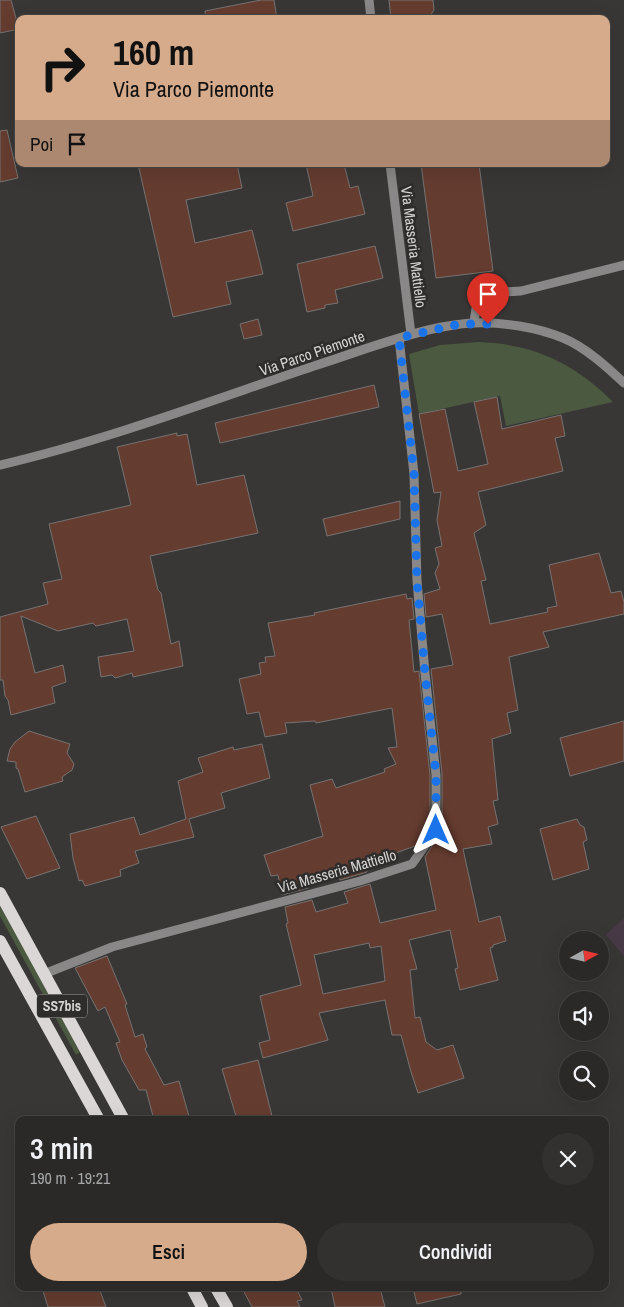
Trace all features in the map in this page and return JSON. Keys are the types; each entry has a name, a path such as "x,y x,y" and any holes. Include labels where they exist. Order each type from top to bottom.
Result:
{"main road":[{"name":"SS7bis","path":"0,893 122,1116"},
{"name":"SS7bis","path":"0,941 97,1116"},
{"path":"194,1291 202,1307"},
{"path":"218,1291 227,1307"}],"street":[{"path":"369,0 371,15"},
{"name":"Via Masseria Mattiello","path":"390,167 412,334"},
{"path":"474,322 478,295 483,292 521,290 624,265"},
{"name":"Via Parco Piemonte","path":"0,465 154,421 412,334 474,322 533,329 564,338 597,359 624,383"},
{"name":"Via Masseria Mattiello","path":"44,974 112,947 360,881 412,864 436,830 436,775 417,581 414,474 399,338"}],"shaded area":[{"path":"624,918 624,956 609,938 609,932"}],"green space":[{"path":"479,342 517,347 552,358 584,376 613,402 506,426 500,396 419,414 409,354 440,345"},
{"path":"0,904 80,1052 76,1055 0,916"}],"building":[{"path":"0,0 11,0 15,15 15,30 0,33"},
{"path":"261,0 274,0 276,15 206,15 205,11"},
{"path":"389,0 433,0 434,10 431,15 391,15"},
{"path":"7,130 18,178 0,182 0,131"},
{"path":"139,167 238,167 242,188 186,200 195,243 252,230 263,274 226,282 231,304 173,317"},
{"path":"307,167 345,167 350,188 358,186 365,214 293,231 286,203 313,196"},
{"path":"421,167 479,167 493,271 436,278"},
{"path":"375,246 383,278 335,290 338,303 325,305 325,308 307,312 297,264"},
{"path":"258,319 262,335 244,339 240,324"},
{"path":"374,385 379,407 220,443 215,423"},
{"path":"497,397 502,429 561,415 565,436 555,438 563,471 478,492 486,525 474,533 486,580 481,581 490,624 548,612 547,608 557,606 549,565 599,553 611,593 621,591 624,602 624,614 543,632 549,647 509,657 518,710 507,713 511,733 492,739 498,800 493,801 498,824 488,827 492,844 463,849 479,922 500,916 506,941 493,945 490,948 498,980 460,990 455,969 458,968 450,930 409,940 417,969 410,970 415,1018 420,1017 426,1042 437,1050 453,1045 464,1078 418,1093 401,1035 392,1035 385,1000 319,1013 328,1040 263,1058 259,1043 270,1040 260,996 301,985 286,924 288,923 285,907 312,900 316,912 348,903 344,892 370,884 380,923 436,910 425,857 442,830 442,774 431,669 453,665 442,614 426,617 424,594 440,589 435,573 439,564 435,548 442,546 437,520 441,492 434,493 419,414 445,409 458,471 488,464 474,402","holes":["369,943 370,948 381,946 385,981 323,994 314,955"]},
{"path":"177,433 177,436 187,434 197,485 244,475 258,533 150,556 158,590 161,593 171,644 179,641 183,666 133,677 132,673 115,678 112,675 101,677 98,657 134,651 127,619 96,626 93,623 58,631 21,616 35,673 63,665 66,682 52,687 55,703 11,715 8,700 5,696 3,680 0,680 0,617 48,604 43,583 62,579 49,524 131,505 117,447"},
{"path":"400,501 400,519 327,536 323,519"},
{"path":"406,594 407,599 412,598 414,619 409,620 414,672 419,671 430,775 430,828 418,845 365,864 367,872 340,880 337,869 307,883 308,888 282,895 278,875 271,876 264,855 323,836 310,785 332,779 336,788 385,772 384,769 396,764 388,748 397,747 392,708 316,723 315,721 285,723 287,733 265,737 259,712 247,714 239,679 261,674 259,663 266,662 265,657 275,656 268,623 315,615 314,613"},
{"path":"624,721 624,761 570,776 560,738"},
{"path":"29,731 70,744 67,753 74,764 72,770 62,777 63,781 25,792 18,769 16,768 16,762 7,761 10,749 15,742"},
{"path":"262,744 270,778 221,793 225,808 189,819 194,837 135,851 139,863 120,870 121,876 85,886 82,880 79,881 73,858 70,834 134,817 140,835 186,819 178,781 203,772 198,758 233,747 234,750"},
{"path":"36,816 60,868 27,879 1,827"},
{"path":"577,819 580,825 584,827 587,840 583,842 589,869 553,880 540,829"},
{"path":"107,956 127,1004 125,1005 135,1037 143,1034 147,1047 145,1049 164,1085 179,1081 189,1116 153,1116 146,1090 139,1090 122,1060 116,1043 120,1042 105,1007 98,1011 75,968"},
{"path":"258,1060 272,1116 236,1116 222,1069"},
{"path":"43,1291 100,1291 106,1307 48,1307"},
{"path":"244,1291 298,1291 302,1300 297,1301 300,1307 252,1307"},
{"path":"332,1291 381,1291 385,1307 335,1307"},
{"path":"414,1291 461,1291 461,1294 417,1304"}],"route":[{"path":"436,830 436,775 417,581 414,474 399,338 460,324 474,322 488,324"}]}
